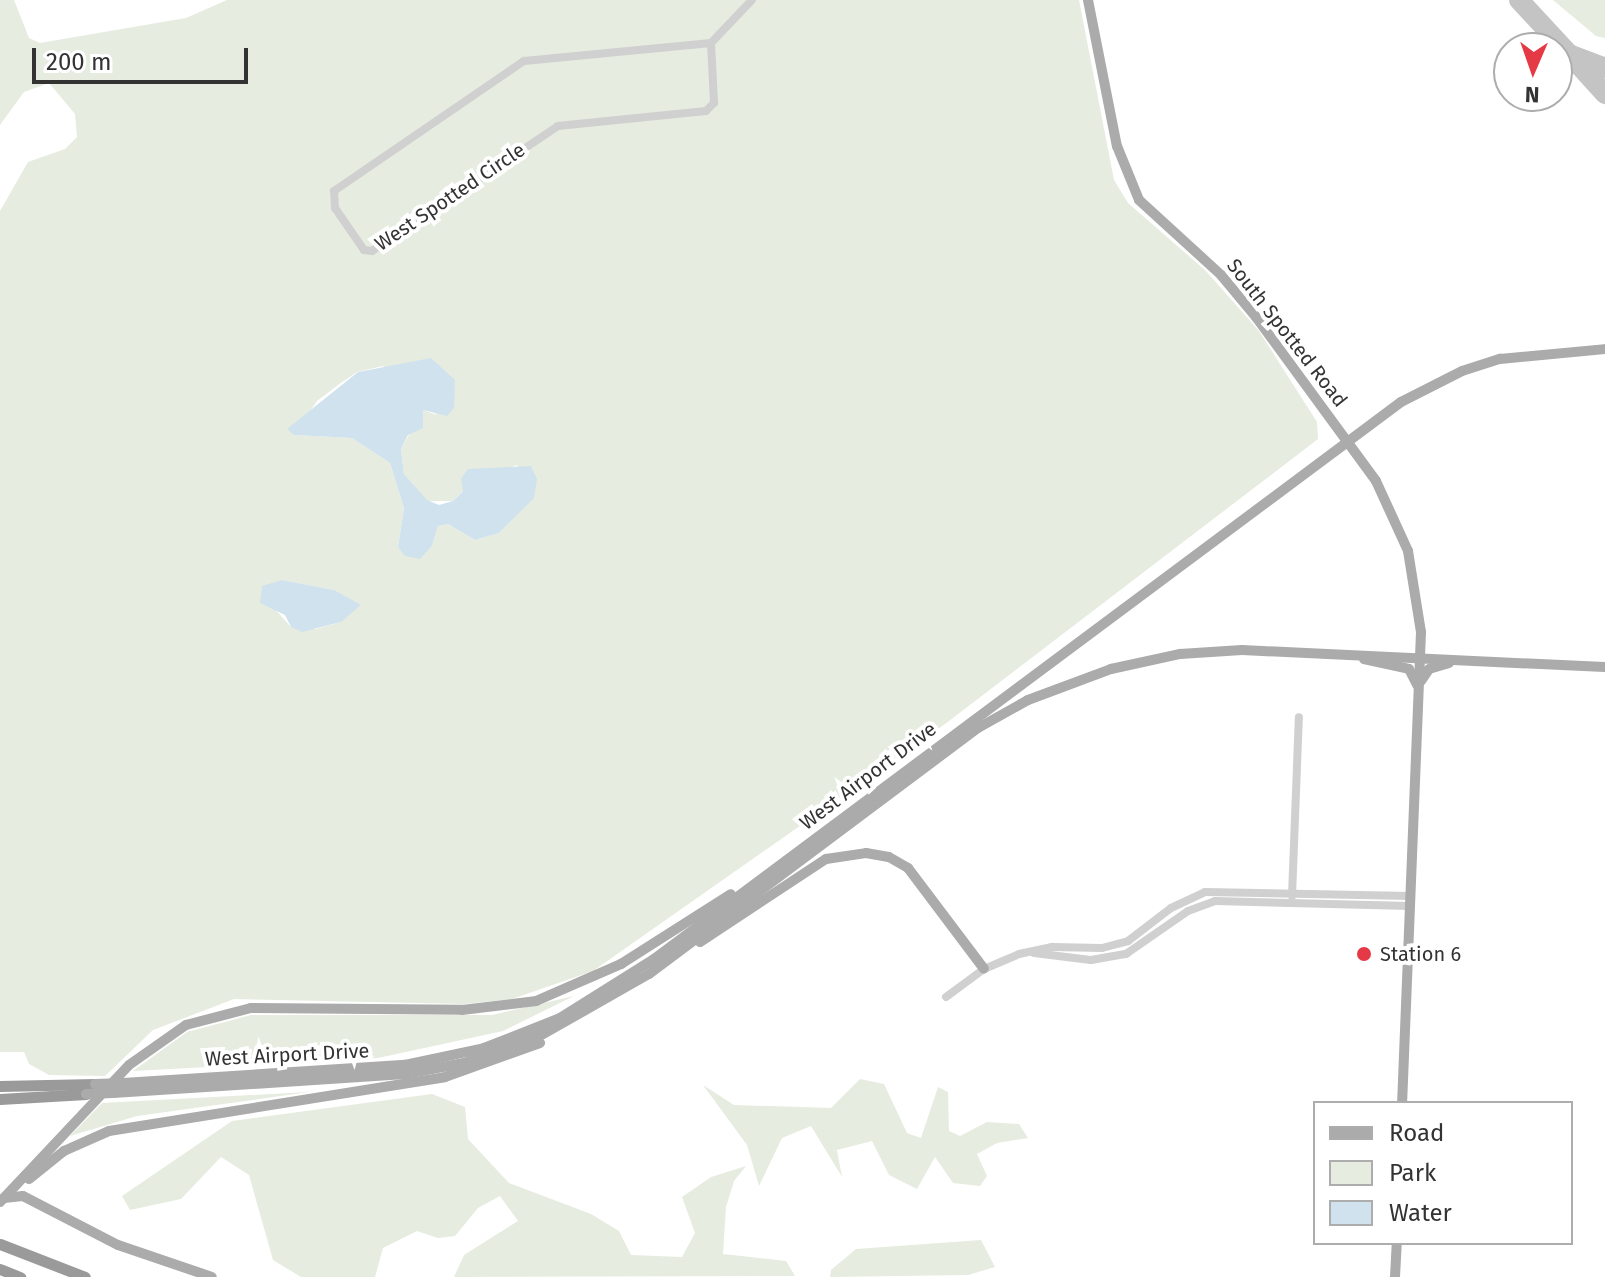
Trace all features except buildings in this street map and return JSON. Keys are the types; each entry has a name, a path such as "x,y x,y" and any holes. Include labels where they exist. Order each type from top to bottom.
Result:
{"highway":[{"path":"0,1086 95,1084"},
{"path":"0,1099 86,1094"},
{"path":"0,1244 85,1277"},
{"path":"0,1269 20,1277"}],"main road":[{"name":"South Spotted Road","path":"1088,0 1117,146 1139,200 1236,291 1349,442 1388,500 1408,551 1421,619 1402,1101"},
{"name":"West Airport Drive","path":"95,1084 393,1067 496,1044 603,994 1419,392 1481,364 1543,351 1605,349"},
{"name":"West Airport Drive","path":"86,1094 386,1076 444,1067 519,1045 610,1001 957,742 1028,700 1111,669 1180,654 1242,650 1605,667"},
{"path":"1352,655 1409,669 1418,690"},
{"path":"1418,690 1429,669 1460,660"},
{"path":"667,960 826,859 853,852 889,857 908,868 984,969"},
{"path":"4,1201 129,1065 186,1025 251,1008 462,1010 536,1001 621,964 783,862"},
{"path":"4,1201 39,1170 82,1141 130,1125 479,1068 555,1036 610,1001"},
{"path":"39,1170 34,1193 49,1210"},
{"path":"4,1201 49,1210 118,1245 212,1277"},
{"path":"1395,1277 1397,1245"}],"street":[{"path":"711,43 752,0"},
{"name":"West Spotted Circle","path":"711,43 714,103 706,111 558,126 372,251 364,250 335,208 334,191 524,61 711,43"},
{"path":"1291,902 1299,717"},
{"path":"946,997 984,969 1034,952 1052,947 1118,945 1195,895 1219,889 1410,901"},
{"path":"1195,895 1199,906"},
{"path":"1034,952 1091,960 1121,956 1199,906 1224,900 1410,901"},
{"path":"1118,945 1121,956"}],"green space":[{"path":"0,0 14,0 29,38 40,43 186,18 227,0 1079,0 1114,180 1128,203 1206,271 1259,331 1317,422 1318,439 945,724 593,971 512,999 464,1004 234,999 153,1030 105,1076 49,1075 29,1064 24,1052 0,1052 0,211 28,162 65,149 77,137 75,114 49,83 24,92 0,125","holes":["383,366 437,415 423,410 401,449 404,474 427,501 453,501 484,469 502,471 517,465 534,497 499,533 475,540 448,524 438,526 432,546 420,558 398,547 404,508 390,463 352,438 294,435 317,401 357,372","282,580 334,590 341,622 316,629 291,627 273,607"]},
{"path":"1553,0 1605,0 1605,38 1596,36"},
{"path":"574,996 503,1031 378,1058 133,1071 187,1032 251,1015 492,1015"},
{"path":"860,1079 884,1084 907,1133 921,1138 938,1087 948,1092 949,1131 960,1136 987,1122 1019,1124 1028,1138 997,1143 977,1154 987,1176 980,1186 953,1183 935,1157 917,1189 889,1175 872,1141 837,1150 842,1177 811,1126 782,1138 759,1186 747,1145 703,1085 734,1105 831,1108"},
{"path":"309,1092 137,1116 70,1136 102,1103"},
{"path":"432,1094 465,1107 468,1139 509,1183 591,1214 619,1231 631,1255 682,1257 695,1233 682,1197 711,1177 746,1166 734,1181 726,1207 723,1254 786,1261 795,1276 454,1277 464,1255 518,1221 500,1196 478,1208 455,1236 438,1238 417,1231 383,1248 375,1277 301,1277 273,1260 249,1175 221,1157 181,1199 130,1210 122,1196 232,1121"},
{"path":"981,1240 995,1267 968,1275 830,1277 831,1270 856,1249"}],"water":[{"path":"431,358 455,380 454,408 447,416 423,410 423,428 408,435 401,449 404,474 427,500 439,505 453,501 463,491 461,479 468,469 531,466 537,479 534,498 499,533 475,540 448,524 438,526 432,546 420,559 405,556 398,547 404,508 390,463 352,438 294,435 287,429 358,372"},
{"path":"282,580 334,590 361,605 341,622 302,632 291,627 285,615 260,603 262,586"}],"taxiway":[{"path":"1519,0 1569,54 1605,68"},
{"path":"1577,63 1605,94"}],"place":[{"name":"Station 6","path":"1364,954"}]}
